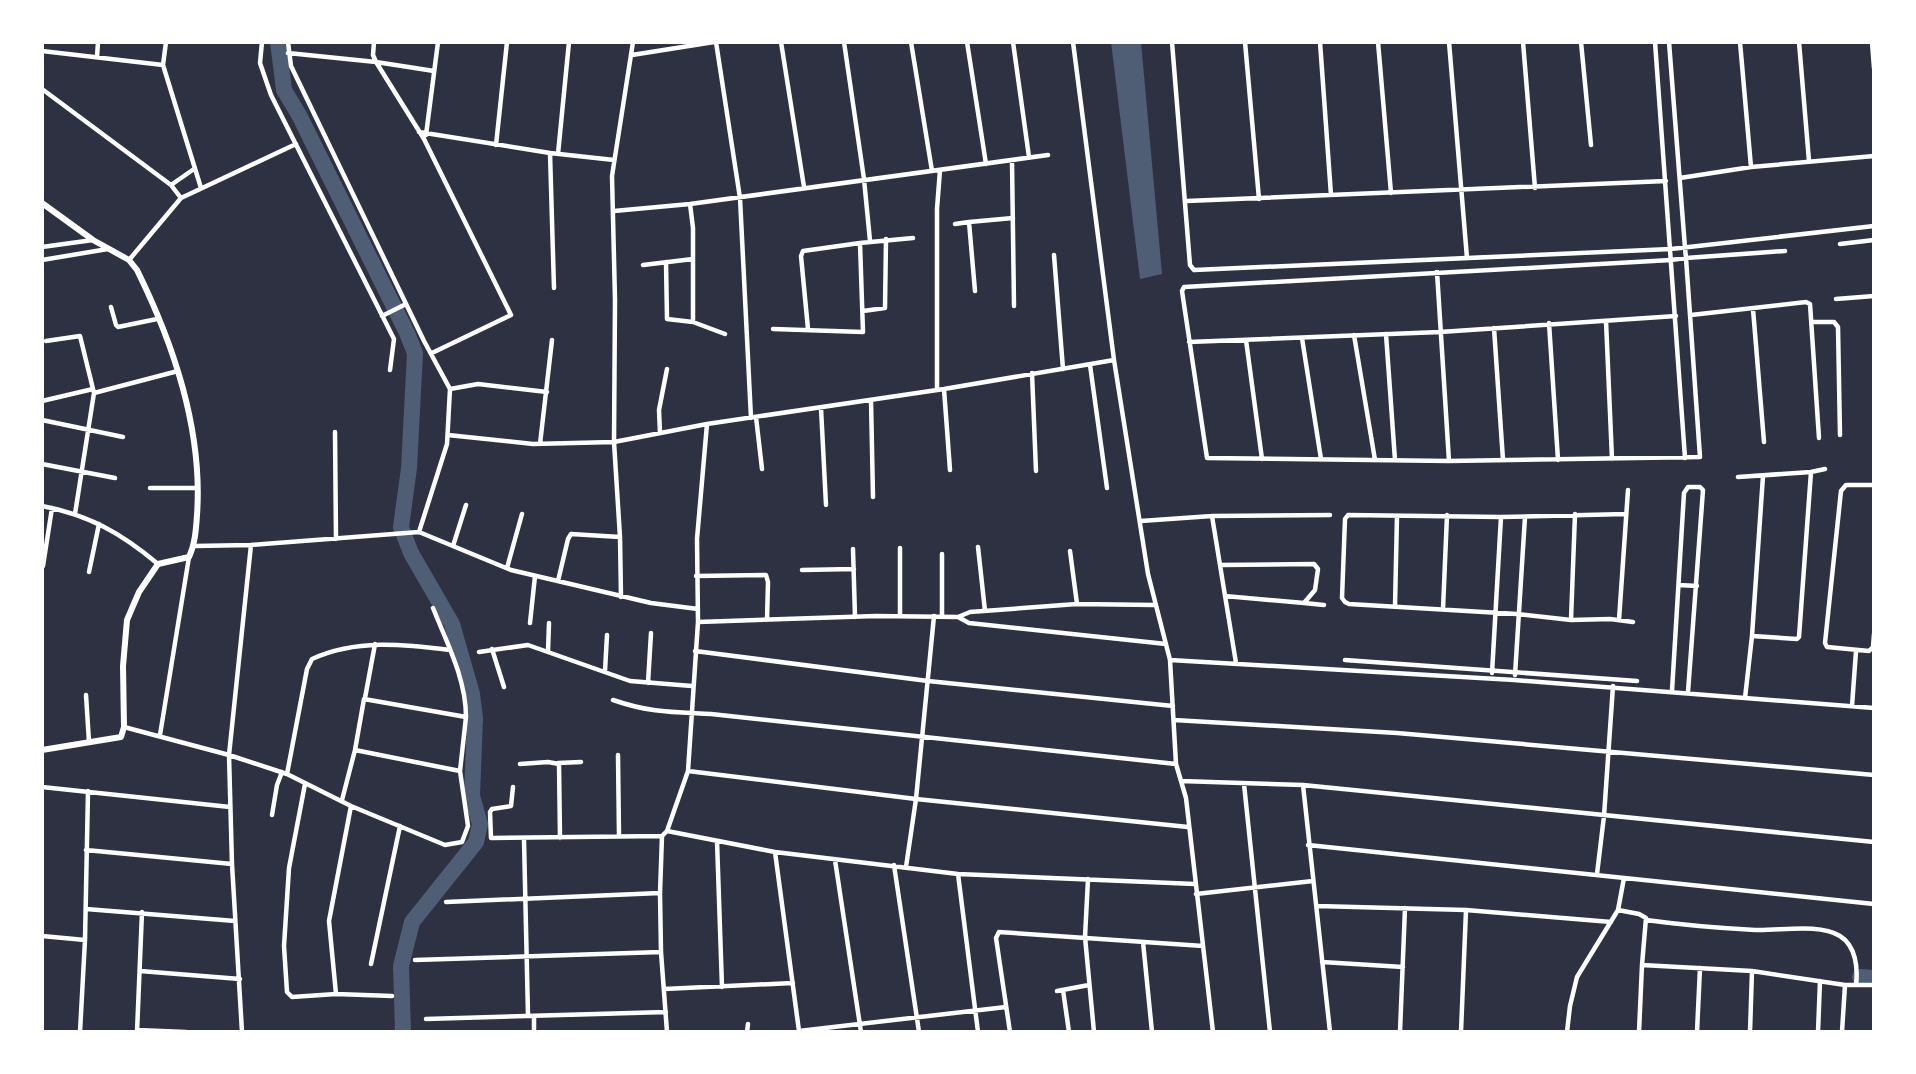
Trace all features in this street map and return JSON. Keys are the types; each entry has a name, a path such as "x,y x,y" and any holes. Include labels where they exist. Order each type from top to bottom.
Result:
{"street":[{"path":"97,57 99,42"},
{"path":"166,42 163,65 201,188"},
{"path":"262,42 262,75 384,314 394,340 390,370"},
{"path":"288,42 290,65 404,305 450,388 448,435 416,532"},
{"path":"374,42 373,55 376,62 424,139 511,316 432,353"},
{"path":"424,139 427,133 438,42"},
{"path":"496,145 507,42"},
{"path":"558,154 569,42"},
{"path":"621,597 614,442 614,160 633,42"},
{"path":"631,55 715,42 740,198 747,355 762,469"},
{"path":"781,42 804,187"},
{"path":"844,42 864,178 870,241"},
{"path":"911,42 932,171"},
{"path":"967,42 986,164"},
{"path":"1013,42 1029,157"},
{"path":"1073,42 1114,360 1154,605 1170,660 1176,764 1186,799 1213,1032"},
{"path":"1172,42 1187,201 1190,265 1195,270 1671,249 1874,226"},
{"path":"1245,42 1259,199"},
{"path":"1320,42 1331,195"},
{"path":"1378,42 1391,193"},
{"path":"1449,42 1467,258"},
{"path":"1523,42 1535,188"},
{"path":"1581,42 1591,145"},
{"path":"1655,42 1685,458"},
{"path":"1669,42 1685,248 1686,258 1691,315 1700,457 1449,461 1206,458 1182,291 1184,288 1671,260 1686,258 1785,251"},
{"path":"1740,42 1751,167"},
{"path":"1799,42 1810,161"},
{"path":"1872,42 1874,68"},
{"path":"42,51 163,65"},
{"path":"288,53 434,71"},
{"path":"42,89 171,185 181,198"},
{"path":"419,132 550,153 614,160"},
{"path":"129,260 181,198 296,144"},
{"path":"550,153 554,288"},
{"path":"614,211 740,198 864,178 1048,155"},
{"path":"1680,178 1751,167 1874,156"},
{"path":"1013,161 1014,306"},
{"path":"171,185 194,169"},
{"path":"937,390 937,209 940,170"},
{"path":"1187,201 1666,181"},
{"path":"42,202 93,240 129,260 137,270 178,371 191,423 198,488 194,546 189,557 160,736"},
{"path":"690,204 693,322"},
{"path":"955,224 1013,218"},
{"path":"970,221 975,291"},
{"path":"808,328 801,256 803,251 886,239 913,238"},
{"path":"863,311 885,308 886,239"},
{"path":"42,247 93,240"},
{"path":"1840,244 1874,240"},
{"path":"773,329 808,328 860,332 865,328 860,243"},
{"path":"42,260 108,248"},
{"path":"1054,255 1063,369"},
{"path":"643,265 693,259"},
{"path":"666,262 665,316 670,321 693,322 726,334"},
{"path":"1437,272 1449,461"},
{"path":"1836,299 1874,296"},
{"path":"1691,315 1806,302 1812,307 1819,439"},
{"path":"384,314 404,305"},
{"path":"111,307 118,327 158,319"},
{"path":"1753,309 1764,442"},
{"path":"1189,342 1440,332 1676,316"},
{"path":"1606,321 1612,459"},
{"path":"1813,321 1834,322 1838,327 1840,435"},
{"path":"1549,323 1559,460"},
{"path":"1494,328 1503,460"},
{"path":"1386,334 1395,460"},
{"path":"1354,335 1375,460"},
{"path":"47,341 80,336 94,391 75,514"},
{"path":"1302,338 1321,459"},
{"path":"540,444 552,340"},
{"path":"1246,340 1262,458"},
{"path":"448,435 540,444 614,442 708,424 944,389 1114,360"},
{"path":"1090,365 1107,488"},
{"path":"660,433 659,410 667,369"},
{"path":"42,401 178,371"},
{"path":"1032,373 1036,471"},
{"path":"450,388 478,384 547,392"},
{"path":"944,389 950,470"},
{"path":"871,400 873,497"},
{"path":"821,408 827,505"},
{"path":"42,421 123,437"},
{"path":"667,1032 660,892 664,834 688,771 698,622 698,516 708,424"},
{"path":"335,432 336,539"},
{"path":"42,464 115,478"},
{"path":"1738,477 1825,469"},
{"path":"1752,636 1799,638 1811,472"},
{"path":"1745,698 1763,476"},
{"path":"1874,485 1846,485 1842,491 1825,643 1827,647 1869,651 1873,647 1874,635"},
{"path":"1672,691 1684,493 1688,487 1700,487 1703,491 1688,692"},
{"path":"150,488 198,488"},
{"path":"1619,620 1628,491"},
{"path":"453,546 466,505"},
{"path":"42,506 75,514 99,524 133,543 158,564"},
{"path":"43,566 52,508"},
{"path":"507,568 522,514"},
{"path":"1141,521 1212,516 1330,514"},
{"path":"1570,620 1575,514"},
{"path":"1626,514 1502,517 1345,516 1342,598 1345,602 1570,620 1633,622"},
{"path":"1443,609 1447,515"},
{"path":"1212,516 1236,663"},
{"path":"1395,606 1397,516"},
{"path":"1515,676 1525,516"},
{"path":"1492,675 1502,517"},
{"path":"89,572 99,524"},
{"path":"194,546 251,545 416,532 507,568 535,576 621,597 698,610"},
{"path":"558,581 571,534 620,537"},
{"path":"242,1032 232,864 229,755 251,545"},
{"path":"978,547 985,611"},
{"path":"900,548 900,616"},
{"path":"853,549 855,617"},
{"path":"1070,551 1077,604"},
{"path":"942,554 942,616"},
{"path":"42,750 121,737 124,727 123,666 127,620 139,592 158,564 189,557"},
{"path":"1220,565 1317,566 1315,590 1304,603"},
{"path":"802,570 854,569"},
{"path":"696,576 766,575 767,620"},
{"path":"530,623 535,576"},
{"path":"1679,585 1697,586"},
{"path":"1225,596 1324,605"},
{"path":"958,617 970,612 1077,604 1154,605"},
{"path":"124,727 285,773 351,806 446,845 462,842 468,826 460,771 466,700 433,608"},
{"path":"906,867 916,799 934,616"},
{"path":"698,622 942,616 958,617 969,623 1166,644"},
{"path":"548,651 549,623"},
{"path":"648,683 651,633"},
{"path":"605,671 607,635"},
{"path":"272,815 277,785 285,773 307,668 312,659 346,648 375,644 391,643 450,650"},
{"path":"342,800 355,750 375,644"},
{"path":"479,652 528,645 630,681 692,686"},
{"path":"492,649 503,687"},
{"path":"695,651 928,681 1173,706"},
{"path":"1852,706 1856,651"},
{"path":"1170,660 1637,681"},
{"path":"1345,660 1492,675"},
{"path":"1515,676 1874,708"},
{"path":"1597,874 1613,686"},
{"path":"86,695 89,742"},
{"path":"364,699 466,717"},
{"path":"613,700 651,712 690,713 1176,764"},
{"path":"1174,720 1397,733 1874,775"},
{"path":"355,750 460,771"},
{"path":"618,755 619,836"},
{"path":"520,764 581,762"},
{"path":"558,763 560,838"},
{"path":"688,771 916,799 1188,827"},
{"path":"1181,781 1303,785 1874,842"},
{"path":"305,784 289,868 284,946 287,992 292,997 336,994 392,996"},
{"path":"1244,784 1270,1032"},
{"path":"1303,785 1330,1032"},
{"path":"42,787 230,807"},
{"path":"513,787 511,806 492,809 490,812 490,836 494,839 664,834 775,852 958,874 1195,884"},
{"path":"80,1032 88,791"},
{"path":"336,994 329,921 351,806"},
{"path":"371,964 400,826"},
{"path":"524,839 526,956 534,1032"},
{"path":"717,841 722,987"},
{"path":"1308,845 1874,904"},
{"path":"86,850 232,864"},
{"path":"775,852 799,1032 1006,1007"},
{"path":"835,860 861,1032"},
{"path":"894,865 919,1032"},
{"path":"958,874 978,1032"},
{"path":"1567,1032 1577,977 1618,910 1624,878"},
{"path":"1088,879 1085,937 1094,1032"},
{"path":"1196,894 1313,881"},
{"path":"446,901 660,892"},
{"path":"1317,906 1466,910 1611,922"},
{"path":"1400,1032 1405,908"},
{"path":"86,909 235,921"},
{"path":"1461,1032 1466,910"},
{"path":"1618,910 1645,915 1646,920 1639,1032"},
{"path":"142,912 137,1031 186,1032"},
{"path":"1646,920 1753,930 1828,930 1843,938 1855,956 1858,970 1856,985"},
{"path":"1010,1032 996,934 1001,931 1203,946"},
{"path":"42,936 85,940"},
{"path":"1143,942 1152,1032"},
{"path":"415,960 661,952"},
{"path":"1322,962 1403,967"},
{"path":"1642,965 1752,971 1845,985 1874,985"},
{"path":"1697,1032 1700,968"},
{"path":"140,971 240,979"},
{"path":"1750,1032 1752,971"},
{"path":"1818,1032 1820,981"},
{"path":"664,989 793,983"},
{"path":"1069,1032 1060,991 1089,985"},
{"path":"1842,1032 1845,985"},
{"path":"426,1019 666,1012"},
{"path":"747,1032 748,1024"}],"water":[{"path":"1111,42 1141,42 1162,274 1140,279"}],"waterway":[{"path":"278,42 284,90 299,115 415,353 409,468 401,527 411,553 452,624 472,694 475,718 472,796 480,824 476,842 412,922 401,966 403,1032"},
{"path":"1860,977 1874,978"}]}
